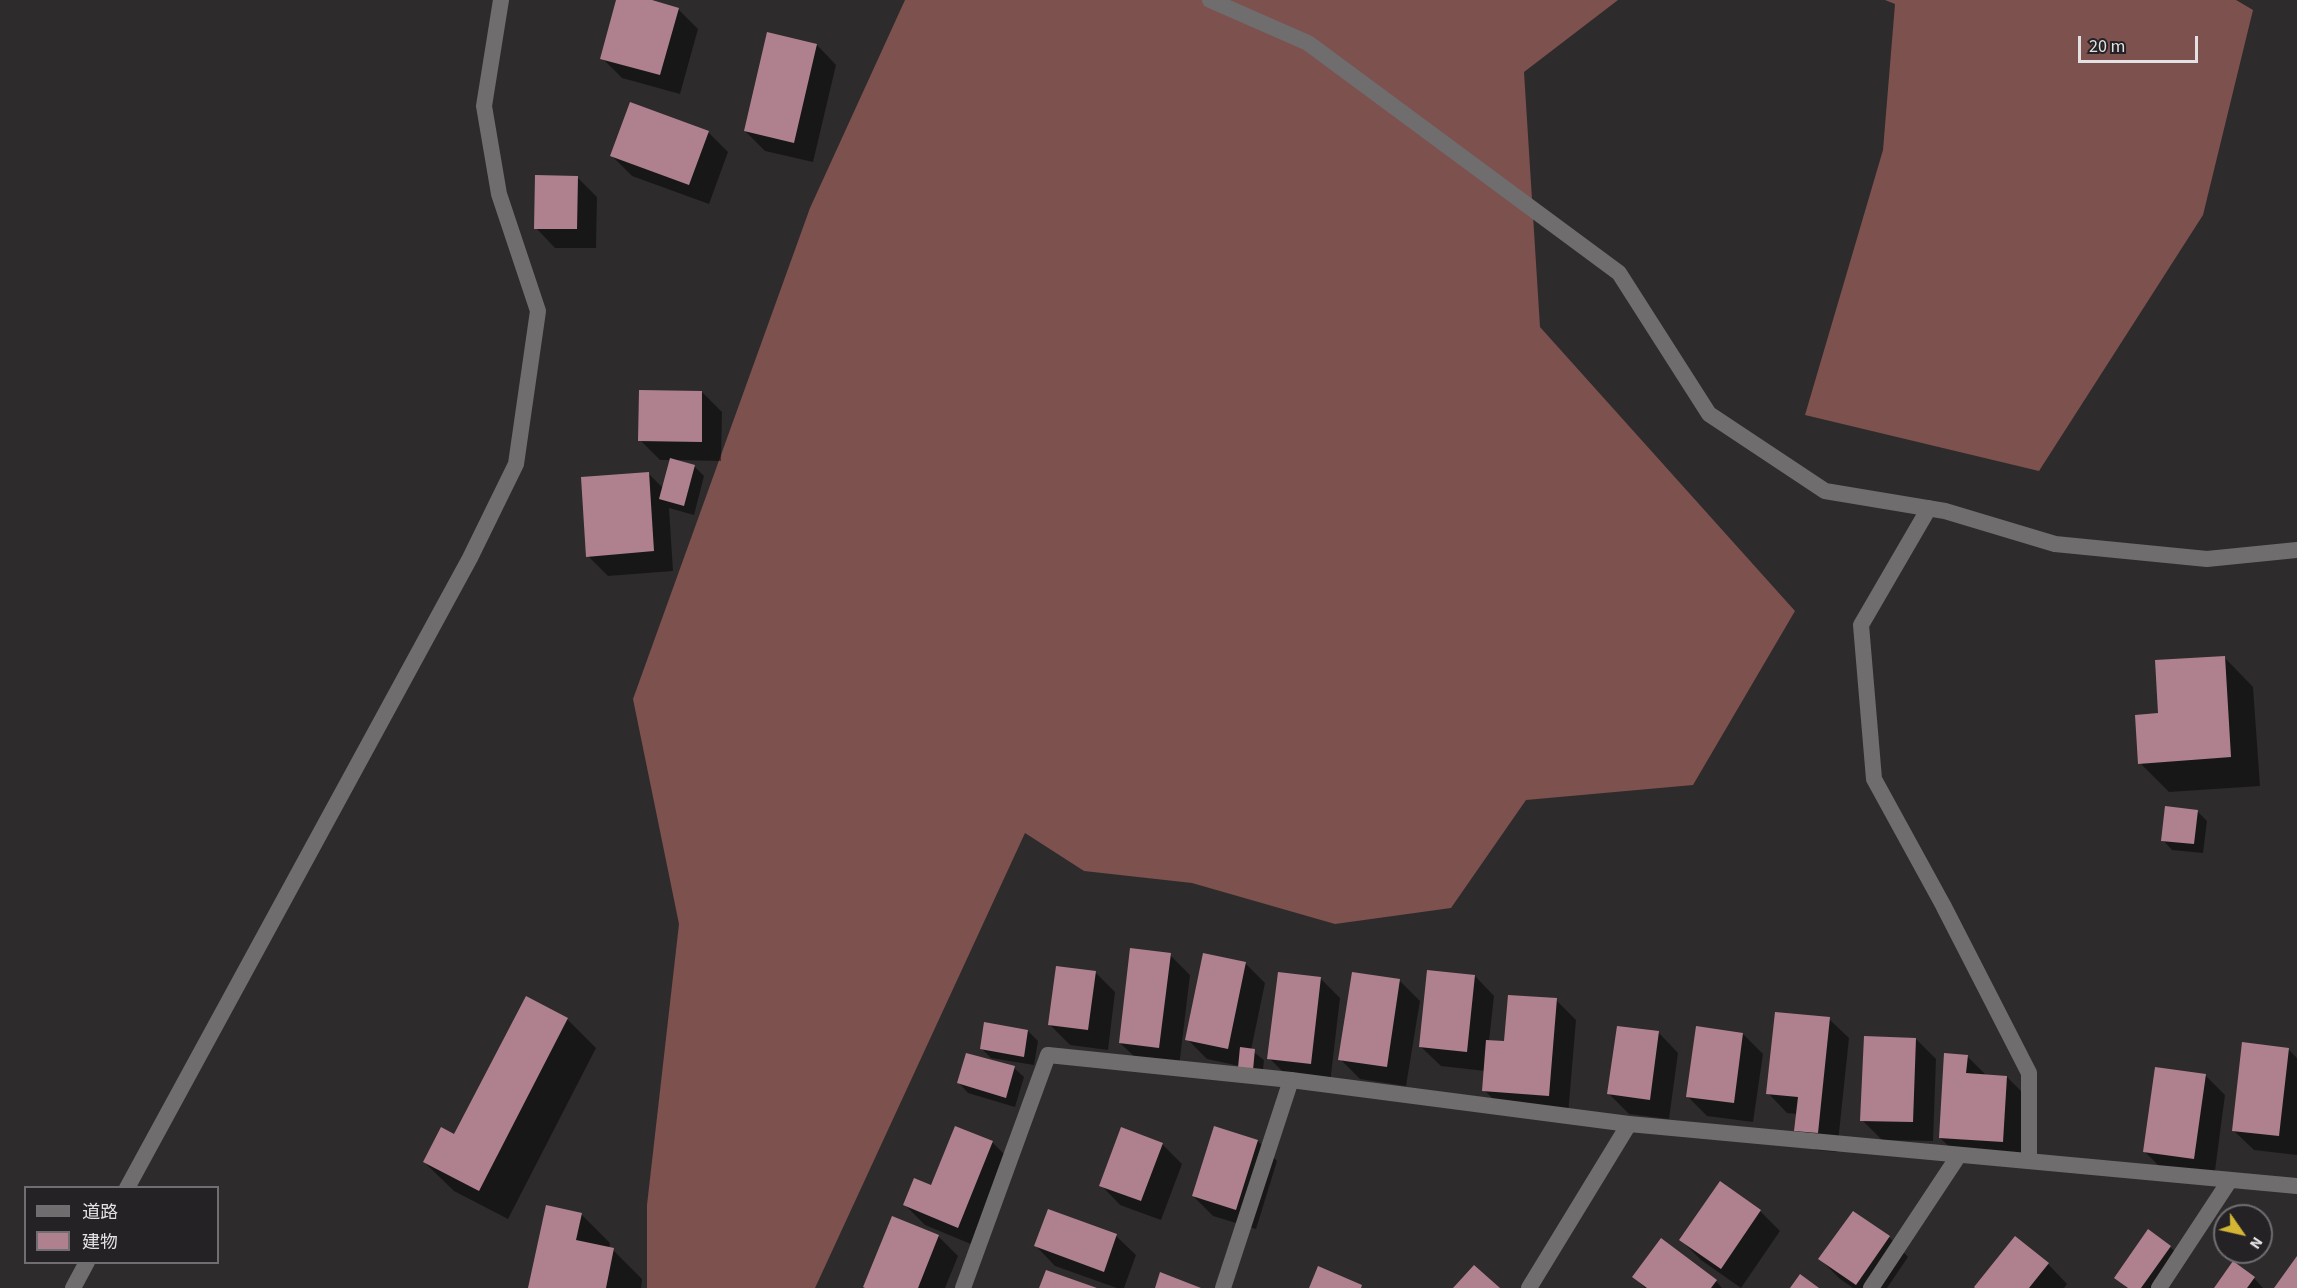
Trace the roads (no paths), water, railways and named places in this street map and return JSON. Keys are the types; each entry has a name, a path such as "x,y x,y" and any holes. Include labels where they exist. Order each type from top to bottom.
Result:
{"street":[{"path":"128,1186 470,558 516,464 538,311 499,194 484,106 501,0"},
{"path":"1210,0 1308,43 1619,273 1709,414 1825,491 1945,511 2055,544 2207,559 2297,550"},
{"path":"1929,508 1861,625 1874,779 1943,905 2029,1073 2029,1161"},
{"path":"963,1288 1048,1055 1291,1080 1629,1124 2297,1186"},
{"path":"1223,1288 1291,1080"},
{"path":"1529,1288 1629,1124"},
{"path":"1871,1288 1959,1155"},
{"path":"2159,1288 2230,1180"},
{"path":"73,1288 86,1264"}]}
